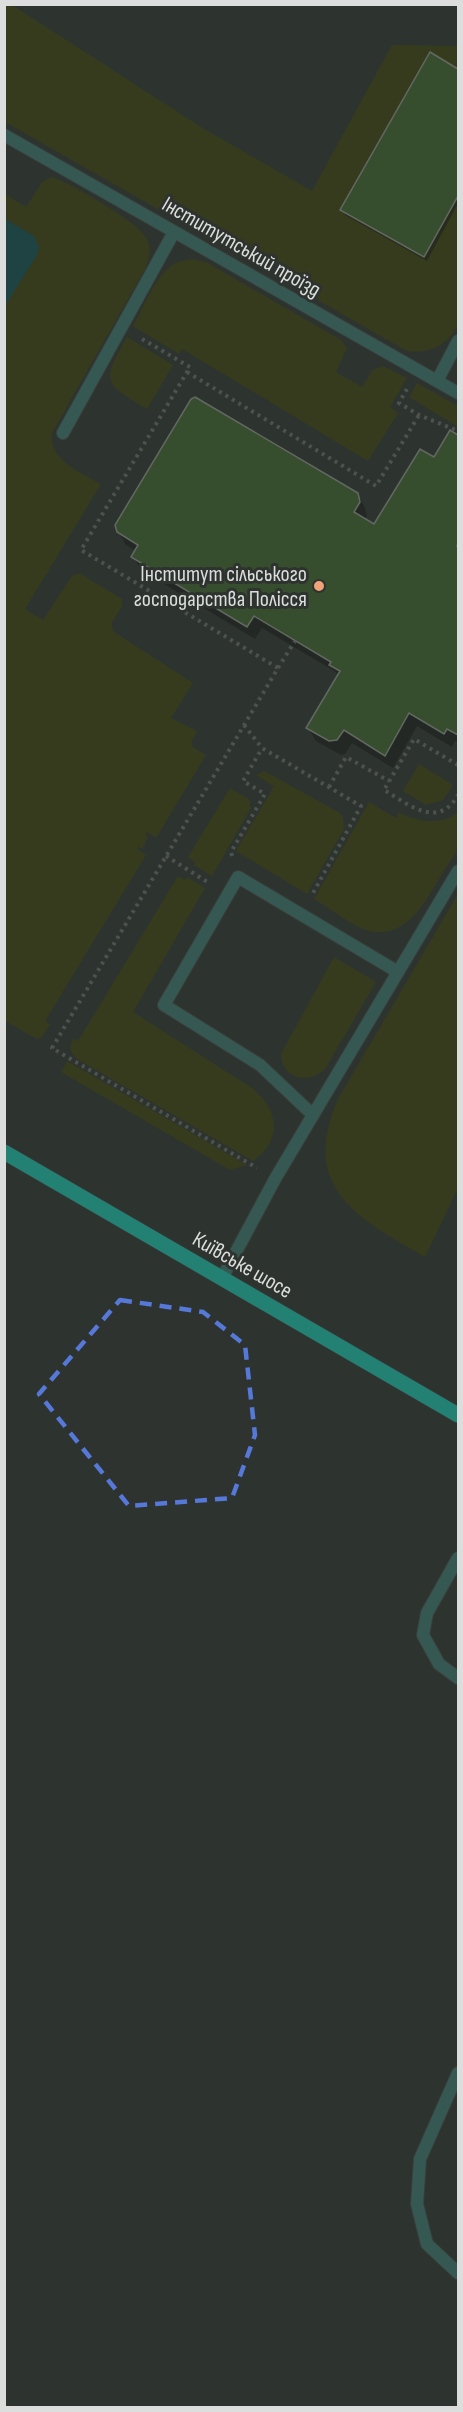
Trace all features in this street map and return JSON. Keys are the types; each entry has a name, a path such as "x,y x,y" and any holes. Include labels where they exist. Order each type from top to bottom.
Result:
{"main road":[{"name":"Київське шосе","path":"4,1152 459,1415"}],"street":[{"name":"Інститутський проїзд","path":"4,135 459,393"},
{"path":"63,434 174,232"},
{"path":"437,381 459,341"},
{"path":"222,1278 275,1179 459,871"},
{"path":"313,1115 260,1065 164,1005 238,877 398,972"},
{"path":"459,1558 427,1613 423,1635 439,1664 459,1678"},
{"path":"459,2073 420,2159 417,2204 427,2244 459,2273"}],"path":[{"path":"122,327 190,367 81,550 278,668"},
{"path":"187,372 376,486 419,415"},
{"path":"404,405 419,415 459,431"},
{"path":"275,1179 52,1048 295,641"},
{"path":"244,725 262,748 361,806 301,914"},
{"path":"459,765 414,739 384,790 421,812 431,813 444,809 459,795"},
{"path":"238,877 231,852 265,794 243,781 262,748"},
{"path":"329,787 346,757 389,781"},
{"path":"166,856 190,871"}],"highlighted area":[{"path":"120,1300 203,1312 245,1345 255,1435 232,1498 129,1506 39,1394"}],"green space":[{"path":"5,5 12,5 201,127 312,191 392,45 458,46 458,69 430,53 341,210 424,257 458,196 458,325 454,332 437,347 424,351 407,351 5,122"},
{"path":"52,177 89,195 132,223 147,239 150,253 146,267 52,433 52,442 60,458 75,470 101,484 25,609 43,620 72,576 79,573 122,599 122,606 111,624 114,632 193,683 171,718 197,731 191,742 193,747 206,755 156,838 147,832 145,835 148,837 142,849 138,847 137,849 146,855 45,1021 50,1024 42,1037 37,1039 5,1021 4,306 37,255 39,247 34,236 5,219 5,194 26,207 42,182"},
{"path":"193,259 206,262 341,340 347,348 336,372 362,387 373,370 383,366 407,378 390,407 398,413 368,461 182,349 179,354 133,326 165,271 176,263"},
{"path":"127,337 173,365 147,409 122,393 111,380 110,373 113,364"},
{"path":"417,383 458,406 458,427 409,397"},
{"path":"419,764 453,785 443,800 426,805 403,791"},
{"path":"264,771 340,813 343,817 344,829 307,894 236,851 274,786 256,775"},
{"path":"230,788 249,799 251,808 212,876 194,865 195,862 188,857"},
{"path":"369,802 396,818 399,812 421,820 437,821 458,812 459,837 454,855 416,913 398,928 387,932 374,932 359,927 314,899"},
{"path":"178,876 185,880 187,877 205,888 133,1012 252,1088 261,1097 272,1115 273,1134 263,1153 253,1161 79,1060 71,1051 73,1039 78,1041"},
{"path":"458,894 458,1188 425,1257 377,1228 341,1197 330,1178 326,1156 328,1130 338,1099"},
{"path":"334,957 376,982 325,1069 311,1077 297,1077 286,1069 281,1054"},
{"path":"67,1061 247,1165 230,1170 61,1072"}],"water":[{"path":"5,219 34,236 39,247 37,255 5,306"}],"building":[{"path":"430,52 458,69 458,196 424,257 340,210"},
{"name":"Інститут сільського господарства Полісся","path":"195,397 358,493 360,502 354,512 374,524 420,449 434,457 450,430 458,435 458,735 447,729 444,734 409,713 385,756 344,730 337,740 329,741 306,728 340,671 329,665 331,662 254,616 247,627 131,557 138,545 117,532 115,525 191,399"}],"place":[{"name":"Інститут сільського господарства Полісся","path":"319,586"}]}
